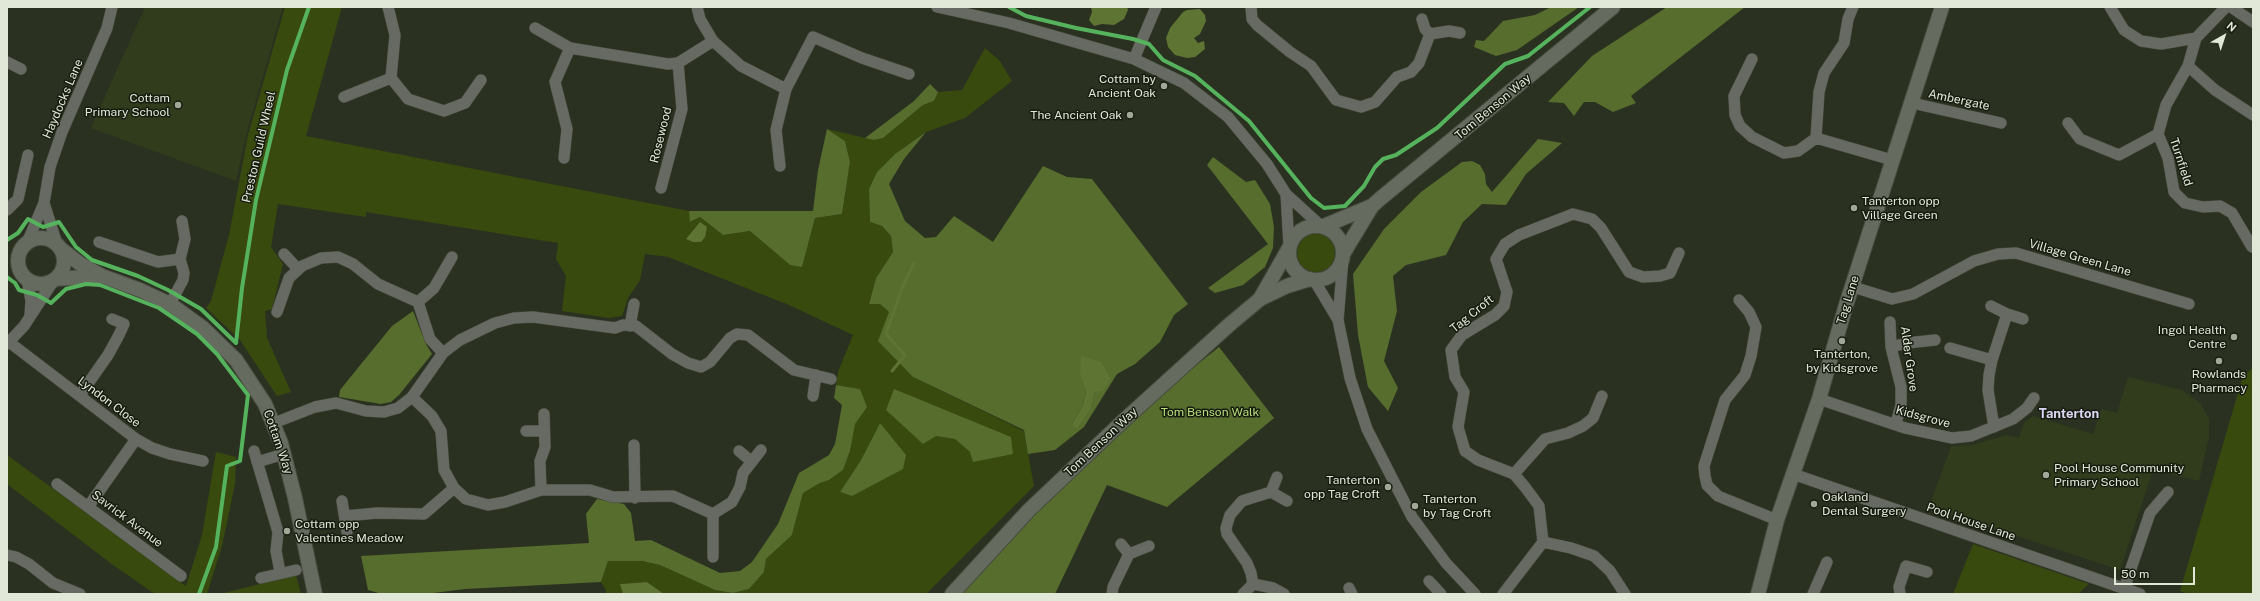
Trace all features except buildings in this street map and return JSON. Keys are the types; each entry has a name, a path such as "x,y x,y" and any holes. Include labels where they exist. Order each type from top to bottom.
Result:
{"main road":[{"name":"Tom Benson Way","path":"1322,226 1372,206 1613,7"},
{"name":"Tag Lane","path":"1758,594 1777,520 1819,399 1892,160 1912,104 1942,7"},
{"name":"Tom Benson Way","path":"1343,257 1372,206"},
{"path":"1312,225 1322,226 1338,237 1343,257 1339,268 1332,275 1324,279 1312,280 1296,271 1291,264 1289,247 1298,232 1312,225"},
{"path":"7,251 42,238 59,246 64,255 63,268 54,280 40,284 7,266"},
{"path":"25,277 20,270 19,256 26,243"},
{"name":"Cottam Way","path":"59,246 83,265 102,276 140,290 170,304 203,328 236,360 257,391 274,423 284,454 315,594"},
{"name":"Tom Benson Way","path":"1260,298 1289,247"},
{"name":"Cottam Way","path":"54,280 102,276"},
{"name":"Tom Benson Way","path":"952,594 1030,510 1122,422 1229,325 1260,298 1285,287 1312,280"}],"street":[{"name":"Haydocks Lane","path":"26,243 44,203 50,167 62,132 108,28 112,7"},
{"path":"388,7 395,35 391,78 408,98 444,111 466,103 481,80"},
{"path":"697,7 700,19 713,41 741,66 786,89"},
{"path":"937,7 1009,23 1134,59 1184,84 1228,117 1268,164 1286,194 1322,226"},
{"path":"1134,59 1156,7"},
{"path":"1251,7 1252,19 1257,25 1290,52 1311,66 1336,100 1361,107 1374,102 1393,81 1411,72 1419,63 1430,34"},
{"path":"1752,59 1734,96 1735,115 1740,126 1752,137 1784,153 1798,152 1816,138 1819,92 1824,72 1844,43 1848,18 1853,7"},
{"path":"2110,7 2124,30 2141,41 2161,44 2196,38"},
{"name":"Turnfield","path":"2226,7 2196,38 2188,66 2166,105 2158,134 2168,158 2174,192 2185,203 2203,207 2220,206 2232,213 2252,247"},
{"path":"2231,7 2253,22"},
{"path":"1422,19 1425,29 1430,34"},
{"path":"535,28 570,48 593,53 678,63 713,41"},
{"path":"1430,34 1449,32 1460,33"},
{"path":"780,166 776,130 786,89 813,37 862,58 909,74"},
{"path":"564,158 567,129 555,82 570,48"},
{"path":"7,62 21,69"},
{"name":"Rosewood","path":"661,188 682,109 678,63"},
{"path":"2188,66 2215,90 2253,115"},
{"path":"344,97 391,78"},
{"name":"Ambergate","path":"1912,104 2001,123"},
{"name":"Turnfield","path":"2068,123 2080,139 2119,155 2158,134"},
{"path":"1816,138 1892,160"},
{"path":"7,210 18,199 28,155"},
{"path":"1286,194 1289,247"},
{"name":"Haydocks Lane","path":"44,203 59,246"},
{"name":"Tag Croft","path":"1514,474 1478,460 1465,451 1458,427 1464,392 1455,377 1451,350 1462,334 1495,315 1504,306 1507,292 1496,259 1505,244 1519,235 1573,214 1592,219 1601,228 1629,272 1643,277 1660,276 1670,273 1679,253"},
{"path":"170,304 183,280 184,273 180,259 185,239 182,221"},
{"path":"99,242 158,262 180,259"},
{"name":"Village Green Lane","path":"1853,287 1892,299 1913,294 1974,261 1998,254 2016,253 2189,304"},
{"path":"284,254 298,270"},
{"path":"277,312 289,278 302,266 322,258 338,257 353,264 378,284 418,302 430,339 443,353"},
{"path":"418,302 434,288 452,257"},
{"path":"1343,257 1338,320 1358,404 1378,453 1412,517 1446,563 1475,594"},
{"path":"25,277 31,302 30,315"},
{"path":"8,343 30,315 54,280"},
{"path":"1312,280 1338,320"},
{"path":"1739,300 1749,312 1756,327 1751,356 1745,375 1725,400 1704,466 1705,476 1707,485 1718,496 1777,520"},
{"path":"630,326 634,304"},
{"path":"1991,306 2007,314 2023,318"},
{"path":"1994,427 1988,390 1992,360 2007,314"},
{"path":"274,423 315,406 336,403 366,410 384,412 398,408 412,397 443,353 460,340 495,323 514,318 533,317 615,328 623,325 636,326 672,354 688,363 701,366 710,362 730,338 737,334 748,335 794,370 831,379"},
{"path":"80,395 120,335 124,324 112,319"},
{"name":"Alder Grove","path":"1890,322 1891,347 1901,387 1901,405 1896,423"},
{"path":"1891,347 1907,343 1935,340"},
{"name":"Lyndon Close","path":"8,343 32,362 80,395 136,439 152,448 170,454 203,461"},
{"path":"1950,348 1992,360"},
{"path":"813,396 816,375"},
{"path":"1503,594 1543,542 1539,506 1514,474 1545,439 1568,433 1583,426 1593,418 1602,396"},
{"path":"412,397 432,416 441,431 444,470 454,488 466,499 488,505 506,502 541,490 590,490 613,497 635,498 673,496 713,514"},
{"name":"Kidsgrove","path":"1819,399 1896,423 1905,428 1952,438 1970,436 2013,419 2027,408 2034,398"},
{"path":"541,490 540,461 545,447 544,414"},
{"path":"526,431 544,431"},
{"path":"88,507 136,439"},
{"path":"634,445 635,498"},
{"path":"713,514 732,502 740,487 743,473 761,450"},
{"path":"254,451 278,532 276,551 280,572"},
{"path":"739,451 752,461"},
{"path":"258,462 284,454"},
{"name":"Pool House Lane","path":"1793,474 2140,594"},
{"path":"1271,492 1276,478"},
{"name":"Savrick Avenue","path":"57,484 181,576"},
{"path":"345,516 377,513 424,514 454,488"},
{"path":"1253,584 1247,563 1231,542 1226,528 1230,515 1242,502 1271,492 1287,501"},
{"path":"2124,589 2150,513 2168,492"},
{"path":"342,501 347,532"},
{"path":"713,514 713,557"},
{"path":"1543,542 1571,548 1594,556 1610,571 1625,594"},
{"path":"1121,544 1129,554"},
{"path":"1112,594 1113,587 1129,554 1149,546"},
{"path":"7,555 16,557 29,564 53,583 80,594"},
{"path":"1813,594 1827,562"},
{"path":"1900,594 1899,587 1906,566 1927,572"},
{"path":"260,578 280,572 296,570"},
{"path":"1429,581 1440,594"},
{"path":"1243,594 1253,584"},
{"path":"1253,584 1273,588 1284,594"}],"shaded area":[{"name":"Cottam Primary School","path":"145,7 283,7 247,132 236,181 91,128"},
{"path":"285,7 342,7 306,136 689,211 691,222 700,217 723,235 750,231 790,265 802,266 815,218 842,214 850,162 845,141 827,129 874,140 883,138 923,105 934,101 938,92 962,90 985,48 999,60 1012,81 965,118 926,132 895,154 877,172 869,189 870,222 882,226 891,236 893,252 876,278 869,304 880,304 889,312 913,377 1024,431 1034,486 926,594 664,594 647,582 621,584 623,594 606,594 606,590 601,582 608,561 642,561 660,565 715,590 733,593 749,589 764,572 766,559 792,535 803,493 820,483 829,480 843,470 850,451 859,389 836,385 838,372 853,335 789,305 668,257 645,254 640,280 628,298 622,316 609,318 562,311 566,276 556,259 558,243 366,212 366,217 278,204 271,247 283,264 272,309 265,311 267,338 291,392 277,396 240,340 206,308 211,301 229,235 248,135","holes":["880,423 864,488 852,496 840,492 861,460","936,436 1011,437 970,452 955,439"]},
{"path":"1091,7 1127,7 1128,10 1124,19 1114,25 1102,24 1094,26 1089,20 1092,12"},
{"path":"1200,9 1205,15 1206,21 1200,34 1194,38 1198,43 1204,41 1205,49 1195,57 1187,58 1175,55 1168,47 1166,38 1170,28 1183,12 1187,10"},
{"path":"700,222 707,227 705,237 701,242 693,242 686,239"},
{"path":"1312,234 1320,234 1330,239 1334,246 1334,260 1330,267 1320,272 1312,272 1302,267 1300,264 1297,257 1297,249 1302,239 1305,237"},
{"path":"1081,356 1101,362 1111,379 1103,391 1095,392 1092,406 1077,429 1072,424 1082,407 1086,391 1080,374"},
{"path":"2253,368 2253,594 2188,594 2180,591 2243,376"},
{"name":"Pool House Community Primary School","path":"2128,377 2182,390 2200,403 2209,419 2209,437 2199,481 2153,470 2120,570 1929,507 1951,446 1972,445 2007,435 2019,438 2024,423 2033,416 2093,434 2101,409 2117,413"},
{"path":"216,452 236,457 235,484 222,546 207,594 155,594 113,565 7,484 7,455 186,586 202,535"},
{"path":"1973,544 2089,584 2078,594 1953,594"},
{"path":"296,575 301,594 220,594"},
{"path":"647,582 664,594 623,594 620,584"}],"green space":[{"path":"1551,7 1579,7 1517,50 1496,56 1474,47 1476,40 1484,41 1503,21 1535,15"},
{"path":"1667,7 1745,7 1631,96 1636,103 1613,112 1595,102 1584,102 1574,116 1564,103 1548,102 1592,56"},
{"path":"930,84 938,92 934,101 923,105 883,138 874,140 865,138 914,101"},
{"path":"827,129 845,141 850,162 842,214 815,218 802,267 790,265 750,231 723,235 700,217 690,222 689,211 813,211 818,170"},
{"path":"926,132 904,159 889,184 905,221 925,238 936,237 954,216 993,242 1043,166 1067,177 1092,179 1188,304 1174,315 1160,342 1135,364 1117,374 1084,427 1055,450 1028,454 1024,430 913,377 878,341 889,312 880,304 869,304 876,278 893,252 891,236 882,226 870,222 869,189 877,172 895,154","holes":["1086,391 1095,392 1092,406 1072,424 1082,407"]},
{"path":"1538,139 1562,143 1526,174 1506,205 1482,204 1463,222 1446,255 1406,265 1393,276 1397,311 1384,361 1398,388 1388,411 1368,387 1358,335 1353,274 1384,229 1421,192 1462,162 1472,161 1480,165 1485,174 1486,184 1492,192"},
{"path":"1213,157 1246,182 1255,180 1270,204 1274,227 1273,248 1265,267 1243,285 1215,293 1208,288 1268,244 1207,165"},
{"path":"413,311 426,344 432,354 399,395 391,402 381,404 339,397 340,390 392,326"},
{"name":"Tom Benson Walk","path":"1219,347 1274,418 1167,507 1107,485 1055,594 959,594 1036,508 1179,379"},
{"path":"836,385 860,389 867,407 855,424 850,451 843,470 829,480 820,483 803,493 792,535 766,559 764,572 749,589 733,593 715,590 660,565 642,561 608,561 601,582 465,589 425,594 382,594 368,590 361,556 589,543 586,514 597,499 624,504 631,513 635,541 651,540 720,573 740,571 752,562 778,524 799,473 829,455 835,444 842,405 834,398"},
{"path":"894,389 1011,437 1013,454 973,462 970,452 955,439 936,436 923,444 886,410"},
{"path":"880,423 906,455 903,469 852,496 840,492 861,460"}],"waterway":[{"path":"892,371 905,355 886,334 902,288 914,263"}],"cycle path":[{"name":"Preston Guild Wheel","path":"236,343 242,288 256,200 287,70 309,7"},
{"path":"1009,7 1026,16 1076,28 1133,39 1149,44 1163,60 1195,76 1249,121 1311,198 1324,208 1345,206 1364,186 1375,167 1383,159 1396,155 1437,128 1505,64 1528,56 1590,7"},
{"path":"7,240 18,233 28,219 43,227 59,222 76,247 92,260 138,276 168,290 201,309 236,343"},
{"path":"7,277 15,283 19,290 37,295 51,303 66,289 86,284 100,285 159,308 197,334 217,354 248,395 240,461 227,466 216,547 199,594"}],"place":[{"name":"Cottam by Ancient Oak","path":"1164,86"},
{"name":"Cottam Primary School","path":"178,105"},
{"name":"The Ancient Oak","path":"1130,115"},
{"name":"Tanterton opp Village Green","path":"1854,208"},
{"name":"Ingol Health Centre","path":"2234,337"},
{"name":"Tanterton, by Kidsgrove","path":"1842,341"},
{"name":"Rowlands Pharmacy","path":"2219,361"},
{"name":"Pool House Community Primary School","path":"2046,475"},
{"name":"Tanterton opp Tag Croft","path":"1388,487"},
{"name":"Oakland Dental Surgery","path":"1814,504"},
{"name":"Tanterton by Tag Croft","path":"1415,506"},
{"name":"Cottam opp Valentines Meadow","path":"287,531"}],"district":[{"name":"Tanterton","path":"2069,414"}]}
